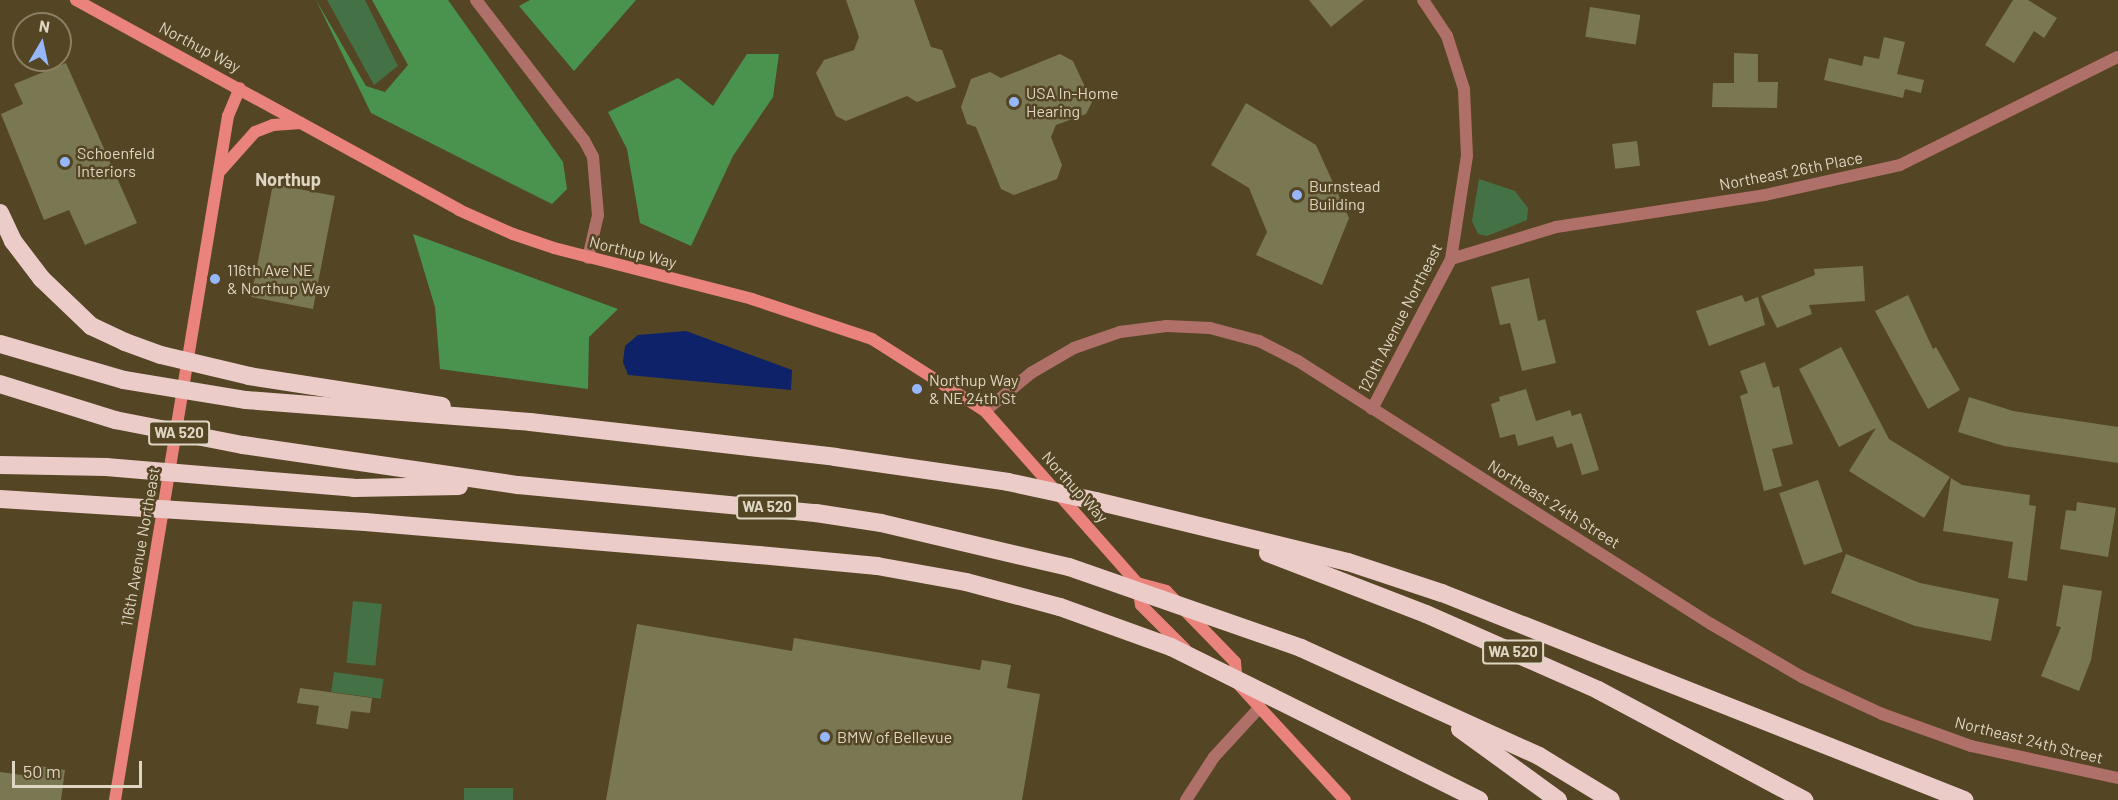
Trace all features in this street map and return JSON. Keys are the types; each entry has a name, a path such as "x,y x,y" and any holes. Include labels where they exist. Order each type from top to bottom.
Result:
{"highway":[{"path":"0,213 13,241 42,279 91,326 161,355 249,376 326,385 530,422"},
{"name":"WA 520","path":"0,345 124,380 246,400 325,408 530,422 920,468 1008,482 1210,531 1426,614 1598,690 1804,800"},
{"name":"WA 520","path":"0,384 115,420 243,446 518,485 805,512 881,523 1012,553 1147,592 1301,648 1539,756 1611,800"},
{"path":"0,465 106,467 354,488 518,485"},
{"path":"0,499 102,503 365,522 877,566 944,578 1111,624 1209,665 1479,800"},
{"path":"1210,531 1348,562 1442,593 1964,800"},
{"path":"1430,707 1558,800"}],"main road":[{"name":"Northup Way","path":"76,0 305,123 351,152 459,210 513,234 588,258 752,299 872,339 985,411 1137,583 1141,605 1215,678 1237,683 1345,800"},
{"name":"116th Avenue Northeast","path":"115,800 228,116 240,88"},
{"path":"220,171 255,132 273,125 305,123"},
{"name":"Northup Way","path":"1137,583 1166,591 1235,662 1237,683"}],"street":[{"path":"476,0 584,140 593,157 598,215 588,258"},
{"name":"120th Avenue Northeast","path":"1372,409 1451,259 1467,156 1464,88 1447,36 1423,0"},
{"name":"Northeast 26th Place","path":"1451,259 1556,227 1764,195 1900,165 2118,57"},
{"name":"Northeast 24th Street","path":"985,411 1031,373 1074,348 1120,332 1167,326 1210,328 1259,342 1298,361 1711,624 1802,677 1882,714 1971,746 2118,778"},
{"path":"1186,800 1214,757 1260,707"}],"green space":[{"path":"316,0 366,86 385,92 408,65 372,0 448,0 563,162 567,189 552,204 371,113"},
{"path":"327,0 365,0 398,66 374,85"},
{"path":"530,0 636,0 574,71 519,6"},
{"path":"747,54 779,54 773,97 733,156 691,246 640,223 627,149 608,112 678,78 713,106"},
{"path":"1479,179 1515,191 1528,208 1527,220 1487,236 1478,234 1472,221"},
{"path":"413,234 618,309 589,337 588,389 440,369 435,307"},
{"path":"353,601 382,604 375,666 347,663"},
{"path":"334,672 384,679 381,699 331,692"},
{"path":"464,788 513,788 513,800 464,800"}],"shaded area":[{"path":"686,331 792,370 791,390 628,375 623,362 625,346 638,335"}],"building":[{"path":"846,0 914,0 931,47 942,50 956,87 917,102 907,96 846,121 836,116 816,73 824,60 854,50 859,37"},
{"path":"1309,0 1364,0 1331,27"},
{"path":"2013,0 2028,0 2057,18 2044,38 2034,31 2014,63 1985,45"},
{"path":"1590,7 1640,15 1636,45 1585,37"},
{"path":"1884,37 1905,42 1897,74 1924,80 1921,93 1905,89 1903,98 1824,80 1829,58 1862,66 1864,56 1879,59"},
{"path":"1734,53 1758,54 1758,82 1778,82 1777,108 1712,107 1713,83 1734,83"},
{"path":"1060,54 1073,61 1092,102 1086,114 1056,125 1051,137 1062,165 1057,179 1014,195 1001,189 976,127 967,124 961,107 971,79 990,72 1001,78"},
{"name":"Schoenfeld Interiors","path":"44,72 70,72 137,223 85,245 69,210 44,220 1,114 23,104 14,84"},
{"name":"Burnstead Building","path":"1246,103 1316,145 1349,218 1322,285 1256,255 1267,232 1249,188 1211,165"},
{"path":"1637,141 1640,166 1615,169 1612,144"},
{"path":"273,184 335,196 313,309 251,297"},
{"path":"1863,266 1865,301 1809,305 1812,314 1777,328 1761,296 1815,275 1814,269"},
{"path":"1529,278 1538,321 1545,319 1556,363 1522,371 1510,323 1500,325 1491,287"},
{"path":"1742,295 1745,302 1758,297 1765,325 1709,346 1696,311"},
{"path":"1908,295 1933,349 1936,347 1960,390 1928,409 1875,311"},
{"path":"1841,347 1889,439 1950,477 1924,518 1849,471 1876,428 1839,447 1799,369"},
{"path":"1765,362 1773,388 1779,386 1793,444 1772,449 1782,486 1764,491 1740,396 1748,393 1740,371"},
{"path":"1526,389 1536,421 1570,410 1572,416 1581,413 1599,470 1582,475 1572,443 1557,448 1553,436 1518,446 1515,434 1500,438 1491,404 1500,401 1499,397"},
{"path":"1969,397 2013,411 2118,427 2118,463 2004,446 1958,432"},
{"path":"1951,478 1962,485 2030,495 2029,505 2036,506 2027,581 2008,578 2013,542 1943,531"},
{"path":"1818,480 1843,552 1804,565 1779,493"},
{"path":"2077,502 2116,508 2108,557 2060,549 2066,510 2076,511"},
{"path":"1846,554 1920,583 1999,599 1991,641 1915,626 1831,593"},
{"path":"2063,585 2102,591 2091,660 2079,691 2041,676 2061,627 2056,626"},
{"name":"BMW of Bellevue","path":"637,624 792,651 794,638 980,670 982,660 1011,665 1007,688 1040,694 1022,800 606,800"},
{"path":"300,688 372,698 370,713 351,711 348,729 316,724 319,706 297,703"},
{"path":"39,766 65,770 61,800 0,800 0,772 37,777"}],"place":[{"name":"USA In-Home Hearing","path":"1014,102"},
{"name":"Schoenfeld Interiors","path":"65,162"},
{"name":"Burnstead Building","path":"1297,195"},
{"name":"116th Ave NE & Northup Way","path":"215,279"},
{"name":"Northup Way & NE 24th St","path":"917,389"},
{"name":"BMW of Bellevue","path":"825,737"}],"district":[{"name":"Northup","path":"288,179"}]}
